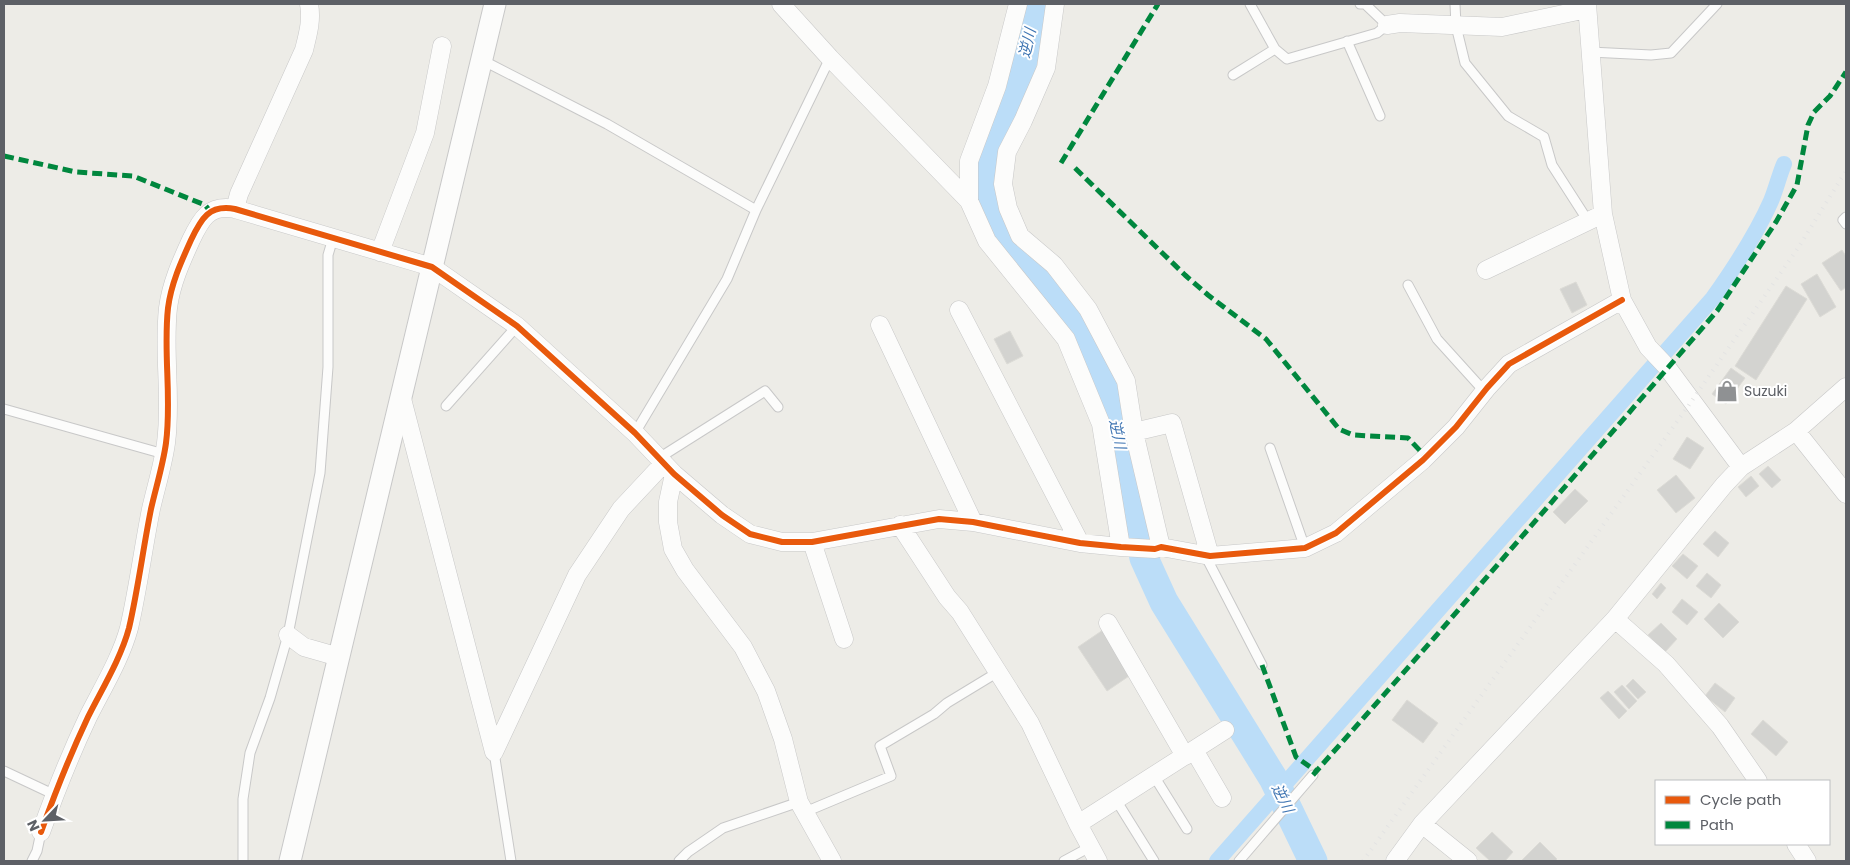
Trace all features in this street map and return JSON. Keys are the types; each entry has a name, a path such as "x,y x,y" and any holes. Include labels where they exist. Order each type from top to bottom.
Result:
{"street":[{"path":"235,209 239,194 304,50 311,14 309,4"},
{"path":"290,861 400,394 495,4"},
{"path":"781,4 830,58 969,201 987,241 1066,339 1102,424 1127,548"},
{"path":"969,201 969,161 996,86 1018,4"},
{"path":"1055,4 1046,68 1007,152 1003,184 1008,208 1020,236 1054,265 1088,309 1126,380 1134,432 1158,548"},
{"path":"1387,25 1400,23 1502,27 1587,6 1595,217 1622,300 1648,347 1666,366 1741,466"},
{"path":"380,252 425,133 442,46"},
{"path":"41,832 72,752 110,675 128,630 151,509 164,454 170,406 167,323 169,305 178,268 198,226 206,215 217,208 235,209 432,267 517,326 722,515 750,534 782,542 812,542 939,519 973,522 1080,543 1127,548 1158,548 1208,555 1305,548 1336,533 1423,460 1456,427 1484,391 1509,364 1622,300"},
{"path":"1486,270 1595,217"},
{"path":"959,310 1080,543"},
{"path":"880,325 973,522"},
{"path":"1395,861 1422,824 1615,619 1741,466 1796,431 1846,388"},
{"path":"400,394 494,752"},
{"path":"1134,432 1172,423 1208,555"},
{"path":"1796,431 1846,494"},
{"path":"494,752 577,575 621,510 666,465"},
{"path":"666,465 668,522 673,549 685,570 743,647 766,691 783,739 802,807 832,861"},
{"path":"900,526 947,597 960,612 1030,723 1094,854"},
{"path":"812,542 844,639"},
{"path":"1615,619 1666,664 1720,726 1757,780"},
{"path":"1108,623 1189,753 1222,798"},
{"path":"288,635 304,647 339,657"},
{"path":"1078,824 1225,730"},
{"path":"1422,824 1468,861"},
{"path":"1797,845 1807,861"}],"lane":[{"path":"1250,4 1275,49 1287,59 1376,33 1387,25 1365,4 1360,4"},
{"path":"1455,4 1456,26 1465,63 1508,116 1544,137 1552,165 1595,217"},
{"path":"1590,52 1651,55 1671,53 1717,4"},
{"path":"1347,42 1380,116"},
{"path":"1233,75 1275,49"},
{"path":"635,433 727,279 756,210 830,58"},
{"path":"481,60 607,124 756,210"},
{"path":"1846,218 1843,220 1846,224"},
{"path":"243,861 243,799 250,753 270,698 288,635 320,472 328,367 328,255 333,238"},
{"path":"1408,285 1437,339 1484,391"},
{"path":"446,406 517,326"},
{"path":"666,465 765,390 778,407"},
{"path":"4,409 164,454"},
{"path":"1270,448 1305,548"},
{"path":"1208,555 1262,664"},
{"path":"679,861 688,852 723,828 802,807 891,776 880,746 934,714 947,703 998,672"},
{"path":"494,752 511,861"},
{"path":"4,771 55,794"},
{"path":"1239,861 1313,775"},
{"path":"1154,776 1187,828"},
{"path":"1116,800 1154,861"},
{"path":"32,861 37,850 41,832"},
{"path":"1064,861 1094,854"}],"building":[{"path":"1842,250 1846,256 1846,287 1841,291 1822,263"},
{"path":"1817,274 1836,307 1820,317 1801,284"},
{"path":"1576,282 1587,305 1572,313 1560,289"},
{"path":"1786,286 1807,299 1756,380 1735,366"},
{"path":"1010,331 1023,356 1007,364 994,339"},
{"path":"1731,368 1745,378 1726,404 1712,394"},
{"path":"1687,437 1704,448 1690,469 1673,459"},
{"path":"1768,466 1781,480 1772,488 1759,474"},
{"path":"1676,475 1695,498 1676,513 1657,490"},
{"path":"1751,476 1759,486 1746,497 1738,487"},
{"path":"1575,489 1588,501 1565,524 1553,512"},
{"path":"1715,531 1729,543 1718,557 1703,544"},
{"path":"1683,554 1698,566 1687,579 1672,566"},
{"path":"1707,573 1721,585 1711,598 1696,586"},
{"path":"1661,583 1666,588 1657,599 1652,594"},
{"path":"1682,599 1698,612 1687,625 1672,612"},
{"path":"1719,603 1739,622 1723,638 1704,619"},
{"path":"1661,623 1677,639 1665,652 1648,635"},
{"path":"1103,630 1132,674 1107,691 1078,647"},
{"path":"1633,679 1646,692 1638,699 1626,686"},
{"path":"1715,683 1735,698 1725,712 1705,696"},
{"path":"1622,685 1637,701 1629,709 1614,692"},
{"path":"1608,691 1627,711 1619,719 1600,698"},
{"path":"1407,700 1438,723 1423,743 1392,720"},
{"path":"1763,720 1788,742 1776,756 1751,734"},
{"path":"1492,832 1513,852 1505,861 1490,861 1476,848"},
{"path":"1540,842 1557,859 1555,861 1521,861"}],"waterway":[{"name":"逆川","path":"1037,4 1017,85 988,154 987,180 989,204 1006,236 1035,274 1075,320 1108,389 1144,558 1164,602 1273,778 1313,861"},
{"path":"1217,861 1713,298 1759,226 1771,201 1784,164"}],"railway":[{"path":"1363,861 1691,402 1798,248 1846,171"}],"marked path":[{"path":"1061,163 1158,4"},
{"path":"1313,775 1717,311 1776,222 1797,185 1808,125 1814,112 1830,96 1846,72"},
{"path":"4,156 76,172 133,176 205,205 210,211"},
{"path":"1075,168 1185,275 1266,339 1339,429 1353,435 1408,438 1426,457"},
{"path":"1262,665 1296,757 1316,771"}],"cycle path":[{"path":"41,832 75,746 126,639 166,443 168,426 166,342 169,299 177,273 195,232 202,220 212,211 226,208 235,209 432,267 517,326 635,433 674,474 722,515 750,534 782,542 812,542 939,519 973,522 1080,543 1155,549 1161,547 1210,556 1305,548 1336,533 1423,460 1456,427 1509,364 1622,300"}],"place":[{"name":"Suzuki","path":"1727,391"}]}
